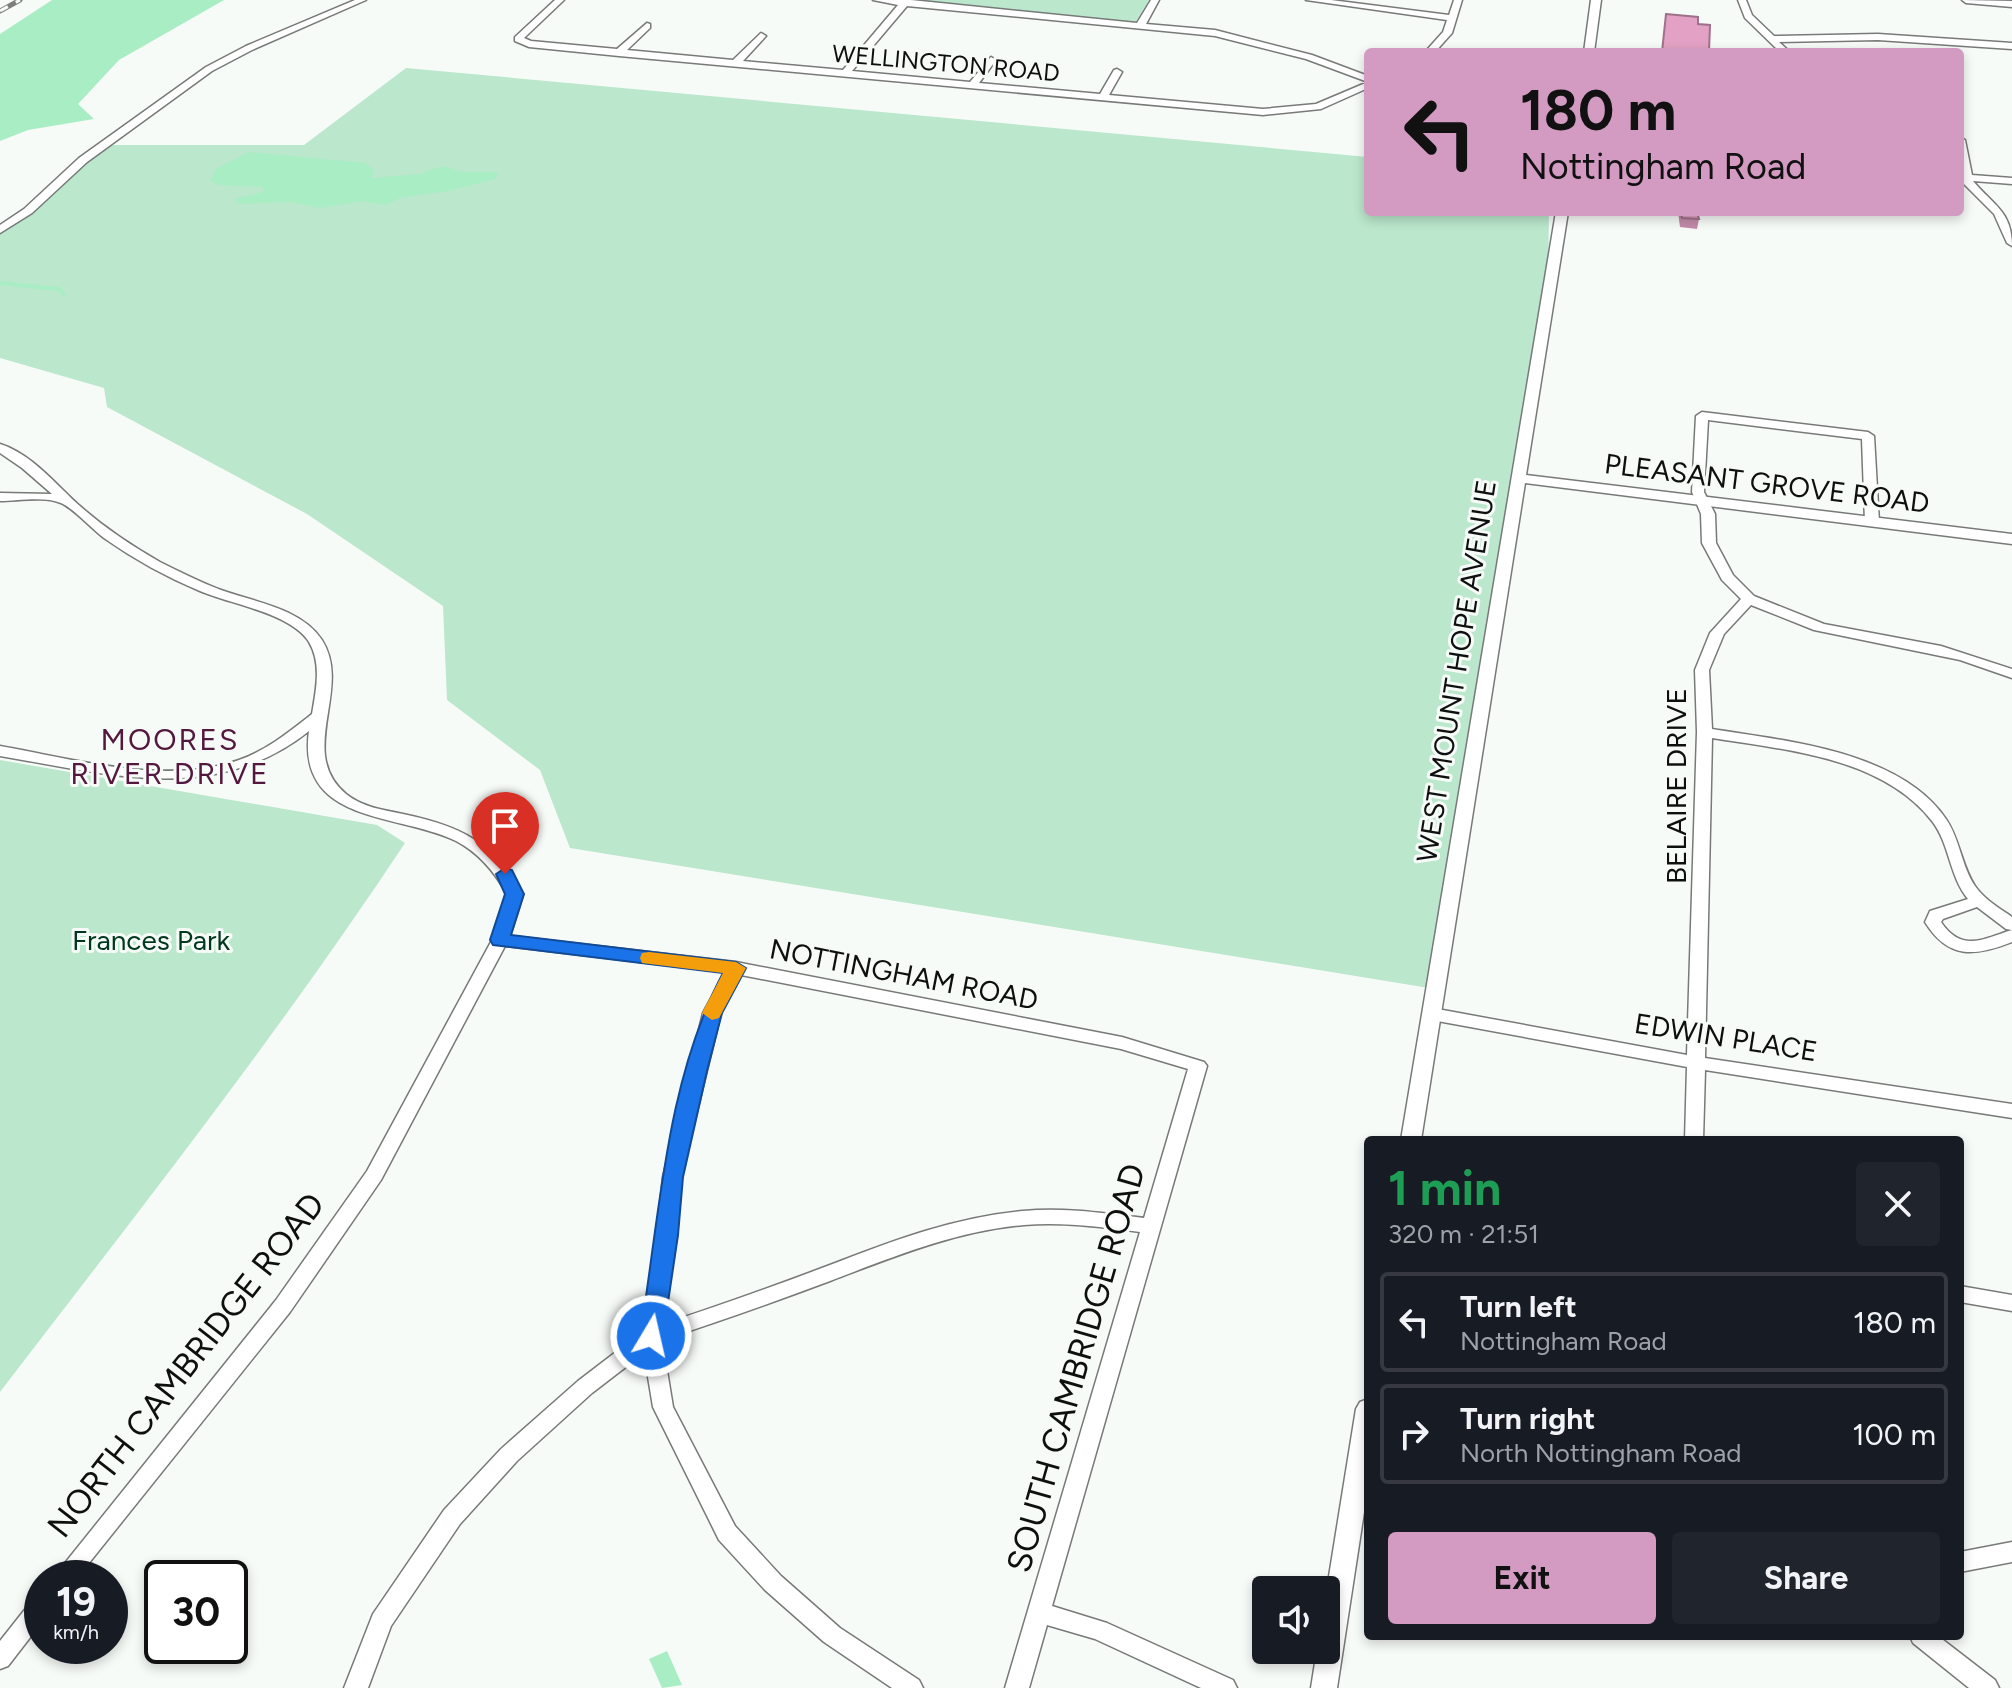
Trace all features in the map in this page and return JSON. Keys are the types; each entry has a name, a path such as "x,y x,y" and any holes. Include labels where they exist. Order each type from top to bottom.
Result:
{"street":[{"path":"0,230 28,211 83,160 209,69 249,48 362,0"},
{"name":"WELLINGTON ROAD","path":"560,0 518,39 529,44 619,53 1278,112 1318,107 1364,87"},
{"path":"877,0 1141,24 1243,38 1309,57 1364,78"},
{"path":"1141,24 1155,0"},
{"path":"1310,0 1452,18"},
{"path":"1434,48 1447,33 1458,0"},
{"path":"1590,48 1596,0"},
{"path":"1742,0 1748,16 1781,48"},
{"path":"1966,0 2012,4"},
{"path":"845,74 906,1"},
{"path":"619,53 647,26"},
{"path":"735,64 761,36"},
{"path":"1771,39 1855,36 2012,46"},
{"path":"1945,41 1946,48"},
{"path":"972,86 991,60"},
{"path":"1102,98 1117,72"},
{"path":"1964,177 2012,181"},
{"path":"1964,178 1999,213 2012,243"},
{"name":"WEST MOUNT HOPE AVENUE","path":"1412,1136 1561,216"},
{"path":"1872,522 1868,436 1702,416 1698,492 1708,514 1709,543 1727,577 1749,599 1821,627 1936,648 1988,662 2012,674"},
{"name":"NORTH CAMBRIDGE ROAD","path":"0,448 26,461 66,501 122,544 166,570 219,594 272,612 306,630 316,641 323,657 324,675 314,737 322,777 338,796 365,812 463,835 490,856 505,874 515,894 500,940 374,1175 283,1306 78,1560"},
{"name":"PLEASANT GROVE ROAD","path":"1517,478 2012,539"},
{"path":"0,497 46,497 66,501"},
{"name":"BELAIRE DRIVE","path":"1694,1136 1705,732 1702,670 1717,633 1749,599"},
{"path":"0,751 133,773 187,776 231,769 255,760 300,734 317,717"},
{"path":"1705,732 1860,764 1904,789 1924,802 1938,818 1950,837 1963,881 1978,901 2012,925"},
{"path":"1978,901 1936,915 1933,922 1938,931 1948,941 1974,949 2012,936"},
{"name":"NOTTINGHAM ROAD","path":"500,940 736,968 1122,1043 1198,1066"},
{"path":"736,968 712,1013 672,1177 667,1235 651,1336 663,1407 727,1533 773,1583 832,1635 911,1688"},
{"name":"EDWIN PLACE","path":"1432,1014 1698,1063 2012,1111"},
{"name":"SOUTH CAMBRIDGE ROAD","path":"1017,1688 1198,1066"},
{"path":"356,1688 381,1621 452,1517 509,1455 585,1387 651,1336 731,1310 909,1243 964,1227 1022,1218 1074,1216 1151,1226"},
{"path":"1964,1295 2012,1303"},
{"path":"1324,1688 1363,1466"},
{"path":"1964,1561 2012,1552"},
{"path":"1038,1612 1099,1630 1225,1688"},
{"path":"0,1659 24,1628"},
{"path":"1926,1640 1987,1688"}],"green space":[{"path":"912,0 1149,0 1135,23"},
{"path":"406,68 1364,157 1364,216 1549,216 1548,291 1435,989 570,848 540,770 447,700 443,606 307,514 107,407 104,388 0,358 0,230 98,145 304,145"},
{"name":"Frances Park","path":"0,760 377,825 405,843 258,1052 0,1392"}],"shaded area":[{"path":"52,0 224,0 119,60 78,104 94,119 28,130 0,141 0,34"},
{"path":"249,152 365,163 374,170 371,178 420,174 442,166 464,172 499,172 495,179 448,191 400,198 385,205 362,201 320,208 291,202 238,204 234,199 263,192 263,187 220,185 210,181 217,168"},
{"path":"667,1651 682,1685 662,1688 649,1659"}],"building":[{"path":"1666,14 1698,17 1698,24 1710,25 1709,48 1662,48"},
{"path":"1698,216 1699,219 1682,218"}],"waterway":[{"path":"0,283 59,289 64,294"}],"railway":[{"path":"0,11 20,0"}],"slow traffic":[{"path":"649,958 736,968 712,1013"}],"district":[{"name":"MOORES RIVER DRIVE","path":"170,756"}],"route":[{"path":"505,874 515,894 500,940 736,968 712,1013 672,1177 667,1235 651,1336"}]}
